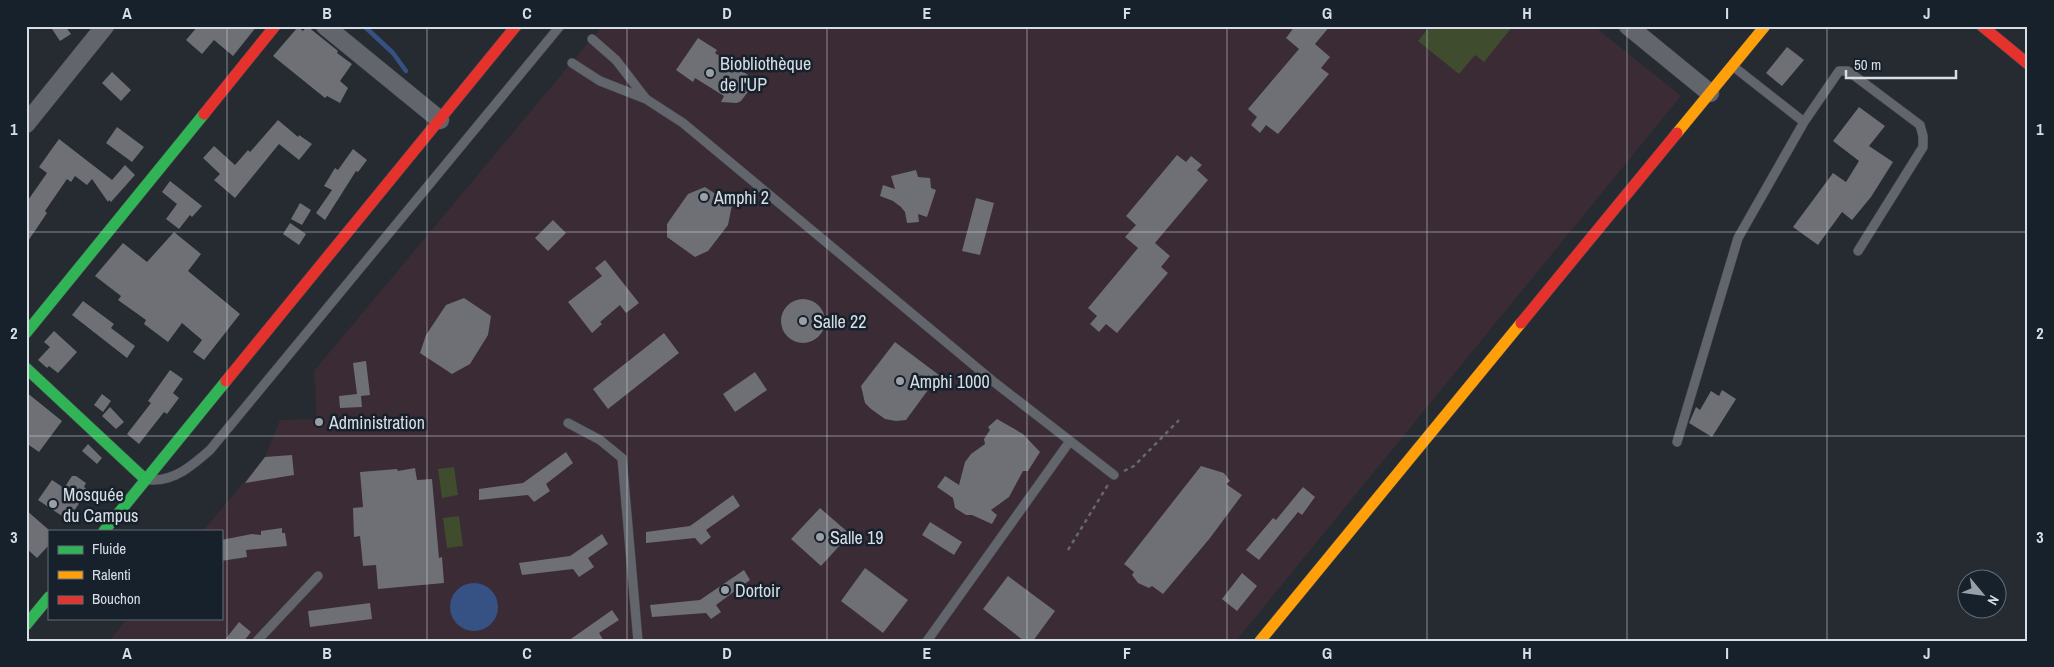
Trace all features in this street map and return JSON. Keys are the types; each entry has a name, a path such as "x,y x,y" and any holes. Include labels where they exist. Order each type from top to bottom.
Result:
{"street":[{"path":"26,124 105,26"},
{"path":"26,333 276,26"},
{"path":"325,26 440,120"},
{"path":"105,530 516,26"},
{"path":"1628,26 1710,93"},
{"path":"1260,641 1765,26"},
{"path":"1982,26 2028,64"},
{"path":"26,368 146,480"},
{"path":"26,624 48,599"}],"lane":[{"path":"146,480 171,477 190,467 210,450 560,26"},
{"path":"592,38 616,60 646,99"},
{"path":"572,63 600,81 646,99 683,124 994,382 1114,476"},
{"path":"1732,66 1804,122"},
{"path":"1677,442 1738,238 1804,122 1839,71 1844,70 1848,71 1920,125 1923,136 1923,147 1858,251"},
{"path":"568,423 600,440 622,458 638,641"},
{"path":"927,641 1070,441"},
{"path":"257,641 318,576"}],"shaded area":[{"path":"602,26 1594,26 1681,96 1236,641 109,641 126,620 222,620 222,530 204,530 265,457 280,420 317,419 314,371"}],"green space":[{"path":"1430,26 1512,27 1484,62 1475,55 1459,74 1418,41"},
{"path":"454,467 458,495 442,498 438,469"},
{"path":"459,516 463,546 447,548 443,518"}],"water":[{"path":"469,583 479,583 491,590 498,602 498,612 491,624 479,631 469,631 461,627 454,620 450,612 450,602 454,594 461,587"}],"building":[{"path":"50,26 65,26 71,34 60,41"},
{"path":"198,26 257,26 233,56 214,40 202,54 186,40"},
{"path":"307,26 352,64 340,81 348,88 340,103 327,96 325,98 273,56 298,27 303,31"},
{"path":"1295,26 1330,26 1315,44 1330,57 1321,68 1329,74 1278,134 1266,125 1260,133 1251,125 1257,117 1248,109 1299,49 1286,38"},
{"name":"Biobliothèque de l'UP","path":"698,38 717,50 715,53 748,75 746,80 750,89 741,101 737,103 721,102 724,96 695,78 693,82 676,70"},
{"path":"1787,47 1804,60 1782,86 1766,73"},
{"path":"112,72 131,90 121,101 102,83"},
{"path":"1859,107 1885,126 1869,146 1893,162 1871,197 1852,220 1842,212 1818,245 1793,227 1833,173 1846,182 1859,161 1833,141"},
{"path":"278,120 298,137 299,135 312,144 299,160 279,144 235,198 214,180 220,174 203,158 214,146 235,165 248,150 250,152"},
{"path":"117,127 144,147 132,162 106,143"},
{"path":"59,139 112,180 125,165 135,175 111,202 109,200 108,202 92,179 87,185 75,176 71,182 67,179 45,211 47,213 26,244 26,203 47,173 39,167"},
{"path":"353,149 367,160 358,172 356,171 325,220 316,213 332,190 324,186 335,168 338,170"},
{"path":"1177,155 1186,162 1191,156 1202,165 1197,170 1208,180 1155,243 1170,256 1161,267 1168,273 1117,333 1106,324 1099,332 1090,324 1097,316 1088,308 1138,248 1125,237 1136,225 1126,216"},
{"path":"916,170 918,177 930,178 931,188 936,190 927,217 918,214 919,222 907,223 905,212 901,207 893,201 880,196 883,185 895,189 891,176"},
{"path":"170,181 202,206 192,217 190,215 179,229 166,219 177,204 162,192"},
{"path":"705,187 732,205 728,225 708,251 695,257 667,237 667,224 688,194"},
{"path":"976,198 994,203 980,255 962,251"},
{"path":"300,203 311,210 302,225 291,219"},
{"path":"553,220 566,233 548,251 535,238"},
{"path":"290,223 306,234 299,245 283,234"},
{"path":"174,232 201,254 188,271 240,314 204,360 193,352 202,340 182,323 168,342 144,324 146,320 118,300 121,296 95,276 123,243 147,262"},
{"path":"605,260 639,303 626,313 620,305 600,322 602,324 592,333 568,302 602,276 595,268"},
{"path":"464,298 491,316 488,335 470,364 452,374 420,353 426,335 446,305"},
{"name":"Salle 22","path":"803,299 815,303 821,309 825,321 821,333 815,339 803,343 791,339 785,333 781,321 785,309 791,303"},
{"path":"83,301 114,324 111,328 135,346 127,358 72,315"},
{"path":"54,331 77,352 58,373 49,366 47,368 38,360 50,347 44,342"},
{"path":"664,333 679,353 608,409 593,389"},
{"name":"Amphi 1000","path":"895,342 939,375 906,420 896,421 885,419 865,403 861,386"},
{"path":"366,361 370,395 361,396 362,407 340,408 339,396 357,394 353,363"},
{"path":"170,370 183,379 173,393 179,398 167,414 164,412 139,444 127,434 151,403 148,401"},
{"path":"755,372 767,390 735,412 723,394"},
{"path":"1722,390 1736,399 1712,437 1689,423 1696,407 1700,410 1711,391 1719,396"},
{"path":"26,392 62,421 39,452 26,443"},
{"path":"102,394 111,401 103,412 94,405"},
{"path":"110,407 124,422 116,429 102,416"},
{"path":"997,419 1023,434 1040,452 1028,471 1023,471 1009,497 991,510 997,515 992,524 972,515 966,515 955,508 953,498 937,487 945,476 959,485 965,462 971,454 985,444 984,439 990,430 988,427"},
{"path":"88,444 102,458 97,464 82,451"},
{"path":"566,452 573,463 546,484 550,491 534,502 528,495 479,500 479,489 523,483"},
{"path":"292,455 294,475 245,483 265,457"},
{"path":"1201,466 1224,473 1230,481 1226,484 1242,495 1210,538 1163,594 1152,586 1149,588 1138,583 1132,575 1134,572 1124,564"},
{"path":"415,468 417,480 432,479 439,558 442,557 444,583 378,589 376,565 363,566 360,536 354,537 353,508 363,507 360,472 397,469 398,471"},
{"path":"72,476 76,476 86,483 84,487 88,490 68,520 38,500 52,480 64,488"},
{"path":"1303,487 1315,497 1302,515 1298,512 1259,560 1246,550 1273,518 1276,520"},
{"name":"Dortoir","path":"733,495 740,506 706,530 711,537 701,545 695,538 646,543 646,532 690,526"},
{"name":"Salle 19","path":"820,508 850,534 821,566 791,539"},
{"path":"26,510 49,530 48,546 37,558 26,548"},
{"path":"930,522 962,542 954,555 922,535"},
{"path":"282,528 282,533 285,533 287,546 246,550 247,557 222,561 222,540 252,534 261,535 261,531"},
{"path":"602,534 608,544 588,558 594,567 579,577 573,569 522,575 519,563 570,556"},
{"path":"865,568 908,600 883,633 841,601"},
{"name":"Dortoir","path":"744,570 750,580 716,605 721,612 711,619 706,613 652,617 650,605 700,600"},
{"path":"1242,573 1257,586 1237,611 1222,599"},
{"path":"1008,576 1055,611 1033,641 1024,641 983,609"},
{"path":"370,603 372,619 310,627 308,611"},
{"path":"612,610 619,620 599,633 604,641 568,641"},
{"path":"239,622 251,632 244,641 224,641"}],"waterway":[{"path":"364,26 393,53 406,71"}],"traffic: fast":[{"path":"26,333 204,114"},
{"path":"26,368 146,480"},
{"path":"105,530 226,381"},
{"path":"26,625 48,598"}],"traffic: slow":[{"path":"1677,133 1765,26"},
{"path":"1260,641 1521,323"}],"traffic: jam":[{"path":"204,114 275,26"},
{"path":"226,381 516,26"},
{"path":"1982,26 2028,64"},
{"path":"1521,323 1677,133"}],"place":[{"name":"Biobliothèque de l'UP","path":"710,73"},
{"name":"Amphi 2","path":"704,197"},
{"name":"Salle 22","path":"803,321"},
{"name":"Amphi 1000","path":"900,381"},
{"name":"Administration","path":"319,422"},
{"name":"Mosquée du Campus","path":"53,504"},
{"name":"Salle 19","path":"820,537"},
{"name":"Dortoir","path":"725,590"}]}
